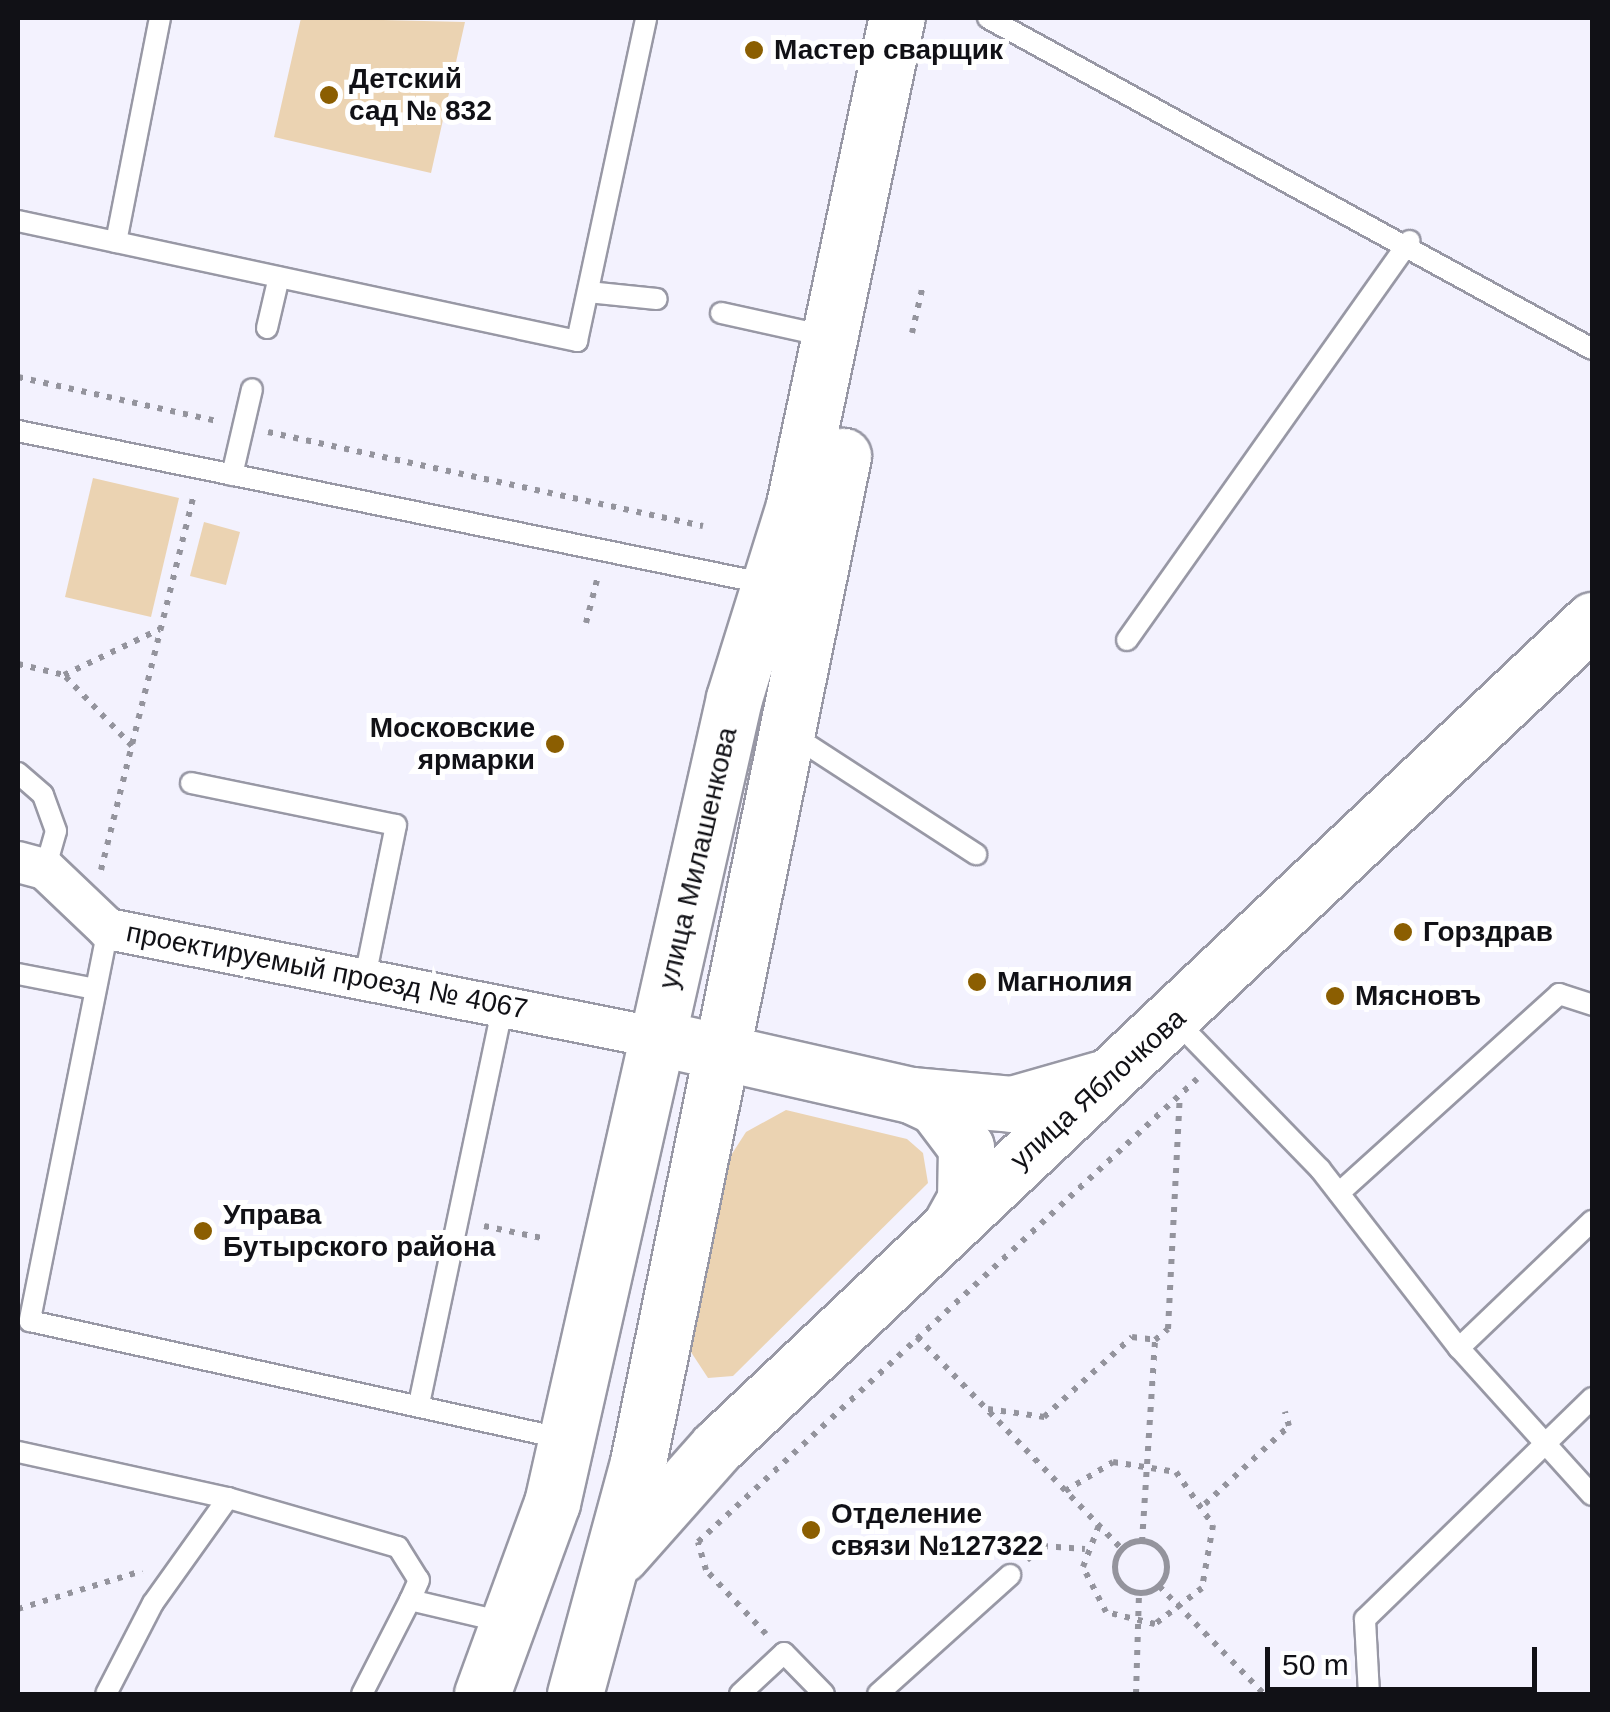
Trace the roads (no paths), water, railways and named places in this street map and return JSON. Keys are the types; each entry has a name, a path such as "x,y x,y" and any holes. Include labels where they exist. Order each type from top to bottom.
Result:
{"main road":[{"name":"улица Милашенкова","path":"482,1694 511,1623 567,1440 734,698 769,584 831,337 898,18"},
{"name":"улица Милашенкова","path":"574,1694 613,1566 638,1462 784,730 936,18"},
{"name":"улица Яблочкова","path":"613,1566 718,1448 952,1222 1175,1020 1592,620"},
{"path":"659,1038 910,1095 1012,1104 1120,1070"},
{"path":"910,1095 935,1106 966,1147 967,1186 952,1222"},
{"path":"567,1440 638,1462 718,1448"},
{"path":"593,1694 596,1624"}],"street":[{"name":"проектируемый проезд № 4067","path":"31,865 108,929 503,1004 659,1038"}],"lane":[{"path":"116,242 160,18"},
{"path":"18,221 577,341 646,18"},
{"path":"988,18 1409,241 1592,349"},
{"path":"1127,640 1409,241"},
{"path":"266,328 279,277"},
{"path":"588,292 656,299"},
{"path":"721,313 831,337"},
{"path":"232,475 252,388"},
{"path":"18,431 769,584 795,609 803,642"},
{"path":"784,730 976,854"},
{"path":"18,772 43,795 56,831 31,865"},
{"path":"191,783 396,824 365,978"},
{"path":"108,929 30,1321 419,1404 567,1440"},
{"path":"18,974 95,989"},
{"path":"1339,1194 1559,994 1592,1006"},
{"path":"419,1404 503,1004"},
{"path":"1175,1020 1339,1194 1459,1348 1592,1495"},
{"path":"1459,1348 1592,1221"},
{"path":"1369,1694 1365,1620 1592,1398"},
{"path":"18,1452 228,1498 398,1547 419,1580 362,1694"},
{"path":"106,1694 173,1575 228,1498"},
{"path":"878,1694 1010,1575"},
{"path":"410,1600 511,1623"},
{"path":"740,1694 784,1653 824,1694"}],"place":[{"name":"Мастер сварщик","path":"754,50"},
{"name":"Детский сад № 832","path":"329,95"},
{"name":"Московские ярмарки","path":"555,744"},
{"name":"Горздрав","path":"1403,932"},
{"name":"Магнолия","path":"977,982"},
{"name":"Мясновъ","path":"1335,996"},
{"name":"Управа Бутырского района","path":"203,1231"},
{"name":"Отделение связи №127322","path":"811,1530"}]}
